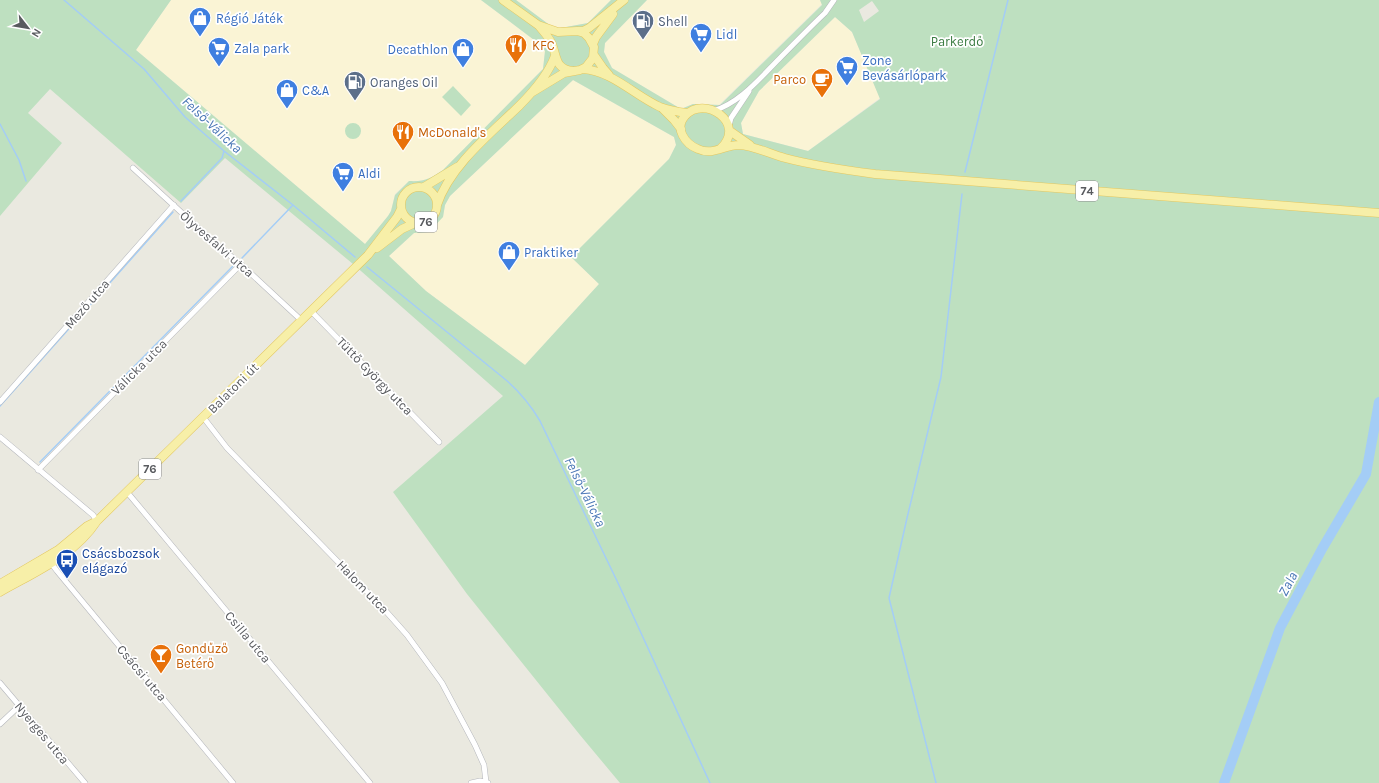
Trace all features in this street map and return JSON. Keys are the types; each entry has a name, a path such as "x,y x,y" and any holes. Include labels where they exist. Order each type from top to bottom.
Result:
{"main road":[{"path":"503,0 538,25 558,32 583,31 622,2"},
{"path":"593,44 596,37 622,2"},
{"path":"538,25 552,43 558,63 563,68 573,71"},
{"path":"577,31 587,35 593,44"},
{"path":"555,54 555,44 559,38 567,32"},
{"name":"74","path":"593,44 594,55 602,68 611,77 661,107 681,129 682,135 686,142 697,149 707,152 716,151 732,145 740,145 816,165 875,174 1378,213"},
{"name":"76","path":"459,165 424,187 412,188 405,193 401,200 401,209 406,218 415,223 424,223 435,214 444,188 459,165 531,93 552,65 555,54"},
{"path":"583,69 591,62 594,55"},
{"name":"74","path":"573,71 583,69 591,70 611,77"},
{"name":"76","path":"531,93 559,76 573,71"},
{"name":"74","path":"661,107 687,113 694,109 702,108 713,111 725,118 729,129 754,148"},
{"path":"681,129 682,121 687,113"},
{"path":"721,148 728,139 729,129"},
{"name":"76","path":"424,187 430,190 434,195 437,205"},
{"name":"Balatoni út","path":"0,592 63,556 78,544 97,521 368,255 394,221 401,209"},
{"name":"Balatoni út","path":"368,255 402,229 415,223"},
{"name":"Balatoni út","path":"0,584 58,550 87,526 97,521"}],"street":[{"path":"713,111 734,101 753,85 820,18 833,1"},
{"path":"729,129 734,112 753,85"},
{"name":"Ölyvesfalvi utca","path":"133,168 206,235 241,264 301,320"},
{"name":"Mező utca","path":"0,402 174,205"},
{"name":"Válicka utca","path":"38,470 241,264"},
{"name":"Tüttő György utca","path":"311,311 439,442"},
{"name":"Halom utca","path":"203,417 227,448 407,635 442,683 455,705 476,745 484,765 487,782"},
{"path":"0,437 93,515 97,521"},
{"name":"Csilla utca","path":"127,492 370,783"},
{"name":"Csácsi utca","path":"51,563 233,783"},
{"name":"Nyerges utca","path":"0,683 85,783"},
{"path":"0,724 19,706"},
{"path":"471,783 487,782"}],"shaded area":[{"path":"171,0 481,0 542,46 545,51 543,69 443,170 429,179 409,181 395,194 391,211 388,216 365,244 136,50"},
{"path":"516,0 611,0 588,23 555,29"},
{"path":"647,0 820,0 822,4 719,105 693,104 681,109 612,68 604,52 605,43"},
{"path":"835,17 852,32 880,98 808,151 743,134 741,123 759,91"},
{"path":"573,80 674,137 676,145 669,159 571,257 599,284 525,365 426,291 389,256 414,233 443,217 445,205 450,196"}],"green space":[{"name":"Parkerdő","path":"0,0 171,0 136,50 365,244 388,216 391,211 395,195 409,181 428,179 443,170 543,69 545,51 542,46 481,0 516,0 555,29 588,23 611,0 647,0 605,43 604,52 612,68 681,109 693,104 720,105 822,5 820,0 1379,0 1379,783 620,783 467,594 393,492 503,396 353,264 225,158 181,203 50,89 28,113 62,143 0,216","holes":["872,1 879,11 864,22 859,10","835,17 852,32 880,99 808,151 743,134 741,123 759,91","573,80 674,137 676,145 669,159 571,257 599,284 525,365 426,291 389,256 414,233 429,232 443,217 445,205 450,196"]},
{"path":"453,86 471,105 461,116 442,97"},
{"path":"353,123 359,125 361,131 359,137 353,139 347,137 345,131 347,125"}],"waterway":[{"name":"Felső-Válicka","path":"64,0 144,69 185,117 224,151 293,205 355,257"},
{"path":"965,172 1008,0"},
{"path":"0,124 19,160 26,181"},
{"path":"181,201 222,158 224,151"},
{"path":"936,783 889,598 941,377 962,194"},
{"path":"242,258 293,205"},
{"path":"0,406 173,212"},
{"path":"40,462 233,266"},
{"name":"Felső-Válicka","path":"367,267 506,380 521,394 533,409 618,583 710,783"},
{"name":"Zala","path":"1224,783 1280,628 1322,549 1366,474 1379,402"}],"place":[{"name":"Régió Játék","path":"200,38"},
{"name":"Shell","path":"643,40"},
{"name":"Lidl","path":"701,54"},
{"name":"KFC","path":"516,64"},
{"name":"Zala park","path":"219,68"},
{"name":"Decathlon","path":"463,68"},
{"name":"Zone Bevásárlópark","path":"847,86"},
{"name":"Parco","path":"822,98"},
{"name":"Oranges Oil","path":"355,102"},
{"name":"C&A","path":"287,110"},
{"name":"McDonald's","path":"403,152"},
{"name":"Aldi","path":"343,192"},
{"name":"Praktiker","path":"509,272"},
{"name":"Csácsbozsok elágazó","path":"67,580"},
{"name":"Gondűző Betérő","path":"161,674"}]}
